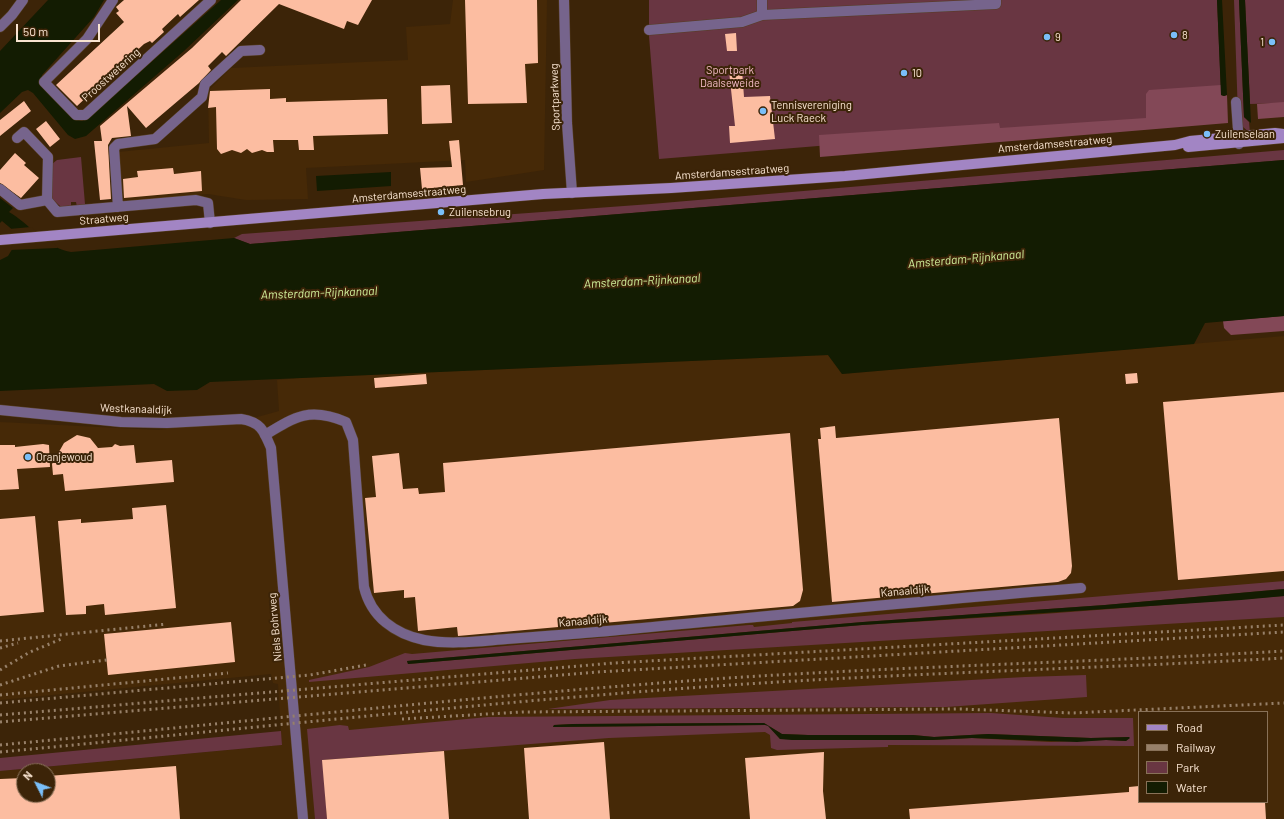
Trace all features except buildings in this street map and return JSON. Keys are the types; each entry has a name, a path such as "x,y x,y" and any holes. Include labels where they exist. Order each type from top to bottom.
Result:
{"main road":[{"name":"Amsterdamsestraatweg","path":"291,216 572,193 845,176 1175,145 1189,148 1284,134"},
{"name":"Amsterdamsestraatweg","path":"1238,140 1284,138"},
{"name":"Straatweg","path":"0,240 291,216"}],"street":[{"path":"0,27 12,15 23,0"},
{"name":"Proostwetering","path":"113,0 87,39 44,82 76,115 85,115 211,0"},
{"name":"Sportparkweg","path":"564,0 567,123 572,193"},
{"path":"762,0 762,15"},
{"path":"649,30 742,22 762,15 996,4 996,0"},
{"path":"118,207 114,148 118,144 155,139 202,97 205,84 241,51 260,50"},
{"path":"1236,102 1238,140"},
{"path":"0,189 20,205 46,200 48,157 24,132 17,138"},
{"name":"Straatweg","path":"46,200 57,212 196,200 208,204 210,223"},
{"name":"Westkanaaldijk","path":"0,410 121,422 166,423 241,419 252,421 260,426 265,435"},
{"name":"Kanaaldijk","path":"265,435 292,418 315,414 332,417 346,422 353,440 364,587 367,601 383,621 393,629 408,636 425,640 458,642 565,635 1081,588"},
{"name":"Niels Bohrweg","path":"265,435 271,448 303,819"}],"shaded area":[{"path":"453,0 547,0 544,170 466,182 465,160 306,168 308,199 246,200 208,194 122,202 118,152 209,143 208,91 231,68 408,60 406,27 450,24"},
{"path":"1221,85 1221,95 1227,95 1228,123 820,157 819,135 999,123 1000,128 1146,118 1146,94 1149,90"},
{"path":"1284,102 1284,117 1258,119 1257,104"},
{"path":"1284,316 1284,331 1231,335 1224,328 1223,321"},
{"path":"1284,336 1284,819 0,819 0,771 16,770 16,803 56,803 56,766 282,745 278,684 273,683 271,674 0,700 0,422 158,430 250,419 279,411 277,380 828,355 842,374"}],"green space":[{"name":"Sportpark Daalseweide","path":"649,0 1217,0 1222,113 659,159 649,36"},
{"path":"1234,0 1239,0 1244,117 1249,122 1250,133 1243,127 1238,116"},
{"path":"1245,0 1284,0 1284,103 1250,104"},
{"path":"1284,150 1284,160 250,244 234,238 242,234 651,204"},
{"path":"81,157 85,204 77,207 76,202 71,202 71,207 60,206 51,198 52,164 57,160"},
{"path":"1284,581 1284,589 1105,605 863,622 407,661 408,664 862,625 1043,614 1284,596 1284,617 575,659 309,682 309,680 369,667 405,653 412,654 749,625 753,625 754,627 792,622"},
{"path":"1086,675 1087,697 946,707 548,709 610,700 1025,677"},
{"path":"991,713 1063,718 1133,718 1134,746 888,745 888,747 777,750 771,748 770,735 765,732 609,738 323,760 327,819 315,819 307,729 340,725 348,726 349,730 488,717","holes":["764,723 767,725 553,727 554,725 573,724","769,726 782,734 913,735 934,737 988,734 1091,738 1129,737 1126,741 1106,740 1050,742 972,738 932,740 780,739"]},
{"path":"281,731 282,745 56,766 56,763 16,763 16,770 0,771 0,758"}],"water":[{"path":"48,0 104,0 94,17 42,75 41,82 75,119 82,121 113,96 221,0 238,0 184,51 86,136 75,139 68,135 33,93 28,90 22,92 0,113 0,51"},
{"path":"1217,0 1222,0 1227,95 1224,96 1221,95"},
{"path":"1239,0 1245,0 1251,123 1244,117"},
{"name":"Amsterdam-Rijnkanaal","path":"1284,160 1284,316 1205,323 1194,344 842,374 828,355 210,382 197,390 167,391 154,384 0,391 0,260 8,256 16,243 15,232 2,221 0,223 0,198 13,208 9,212 45,240 53,246 71,252 234,238 250,244"},
{"path":"391,172 391,186 317,191 316,176"},
{"path":"1284,589 1284,596 1241,600 862,625 408,664 407,661 863,622 1105,605"},
{"path":"764,723 782,734 913,735 934,737 988,734 1130,738 1126,741 1106,740 1077,742 972,738 932,740 792,740 780,739 768,726 765,725 553,727 554,725 573,724"}],"pier":[{"path":"31,227 57,246 57,248 10,250 14,243 14,236 9,229"}],"railway":[{"path":"0,641 167,624"},
{"path":"0,715 614,663 1284,625"},
{"path":"0,722 597,672 1284,632"},
{"path":"0,670 30,652 64,638"},
{"path":"0,648 18,643"},
{"path":"0,745 546,692 728,678 867,670 1284,651"},
{"path":"0,752 439,709 702,687 848,678 1284,658"},
{"path":"0,685 59,666 107,660"},
{"path":"0,703 310,675 366,665"},
{"path":"0,695 228,673"},
{"path":"402,719 522,712 960,709 1073,713 1284,703"}],"place":[{"name":"8","path":"1174,35"},
{"name":"9","path":"1047,37"},
{"name":"1","path":"1272,42"},
{"name":"10","path":"904,73"},
{"name":"Tennisvereniging Luck Raeck","path":"763,111"},
{"name":"Zuilenselaan","path":"1207,134"},
{"name":"Zuilensebrug","path":"441,212"},
{"name":"Oranjewoud","path":"28,457"}]}
